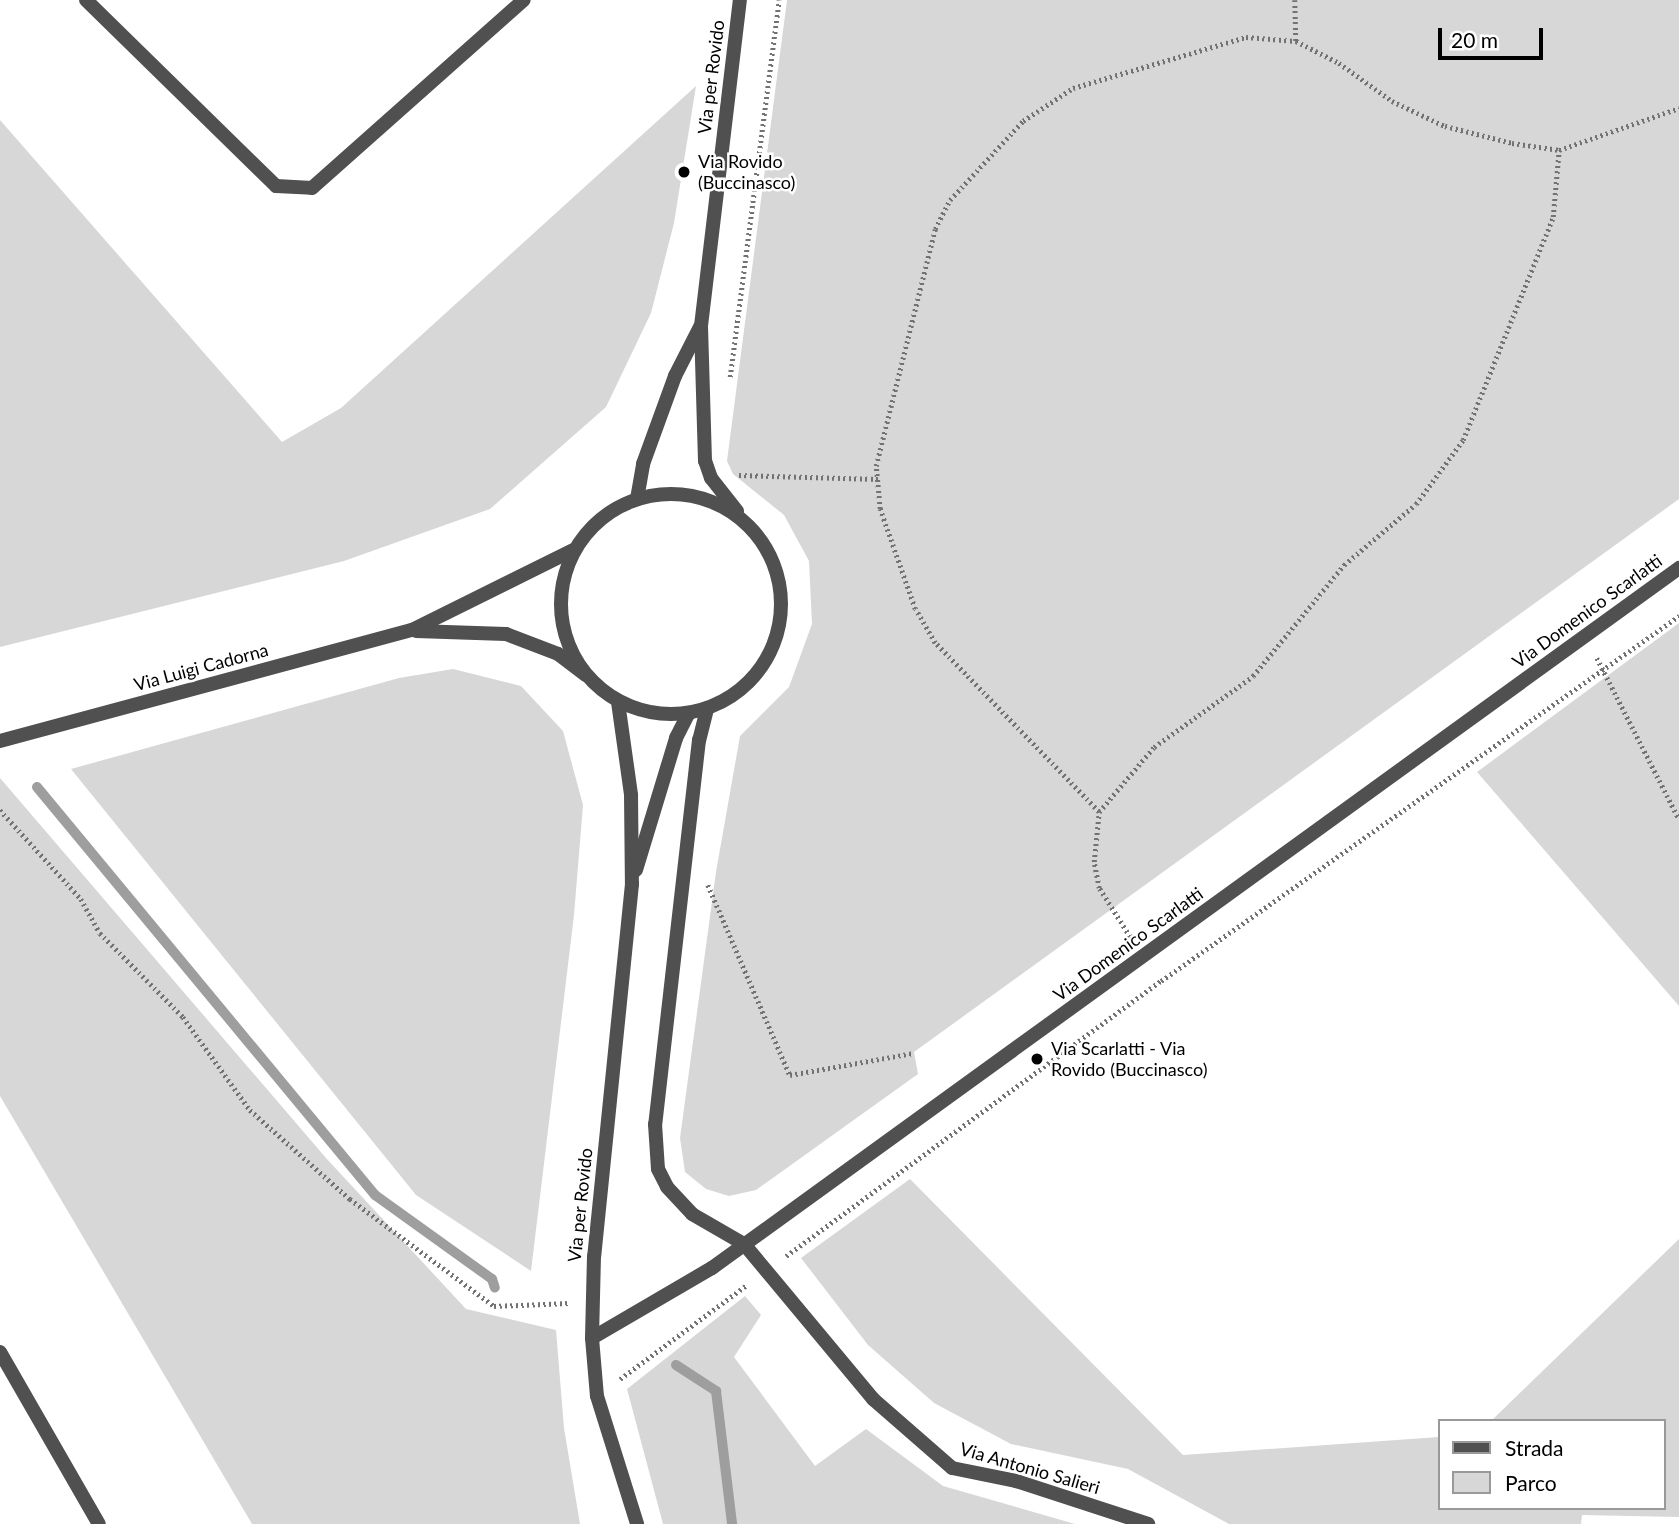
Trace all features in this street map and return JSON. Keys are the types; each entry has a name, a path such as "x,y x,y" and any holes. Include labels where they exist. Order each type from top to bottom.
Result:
{"street":[{"path":"86,0 275,186 312,188 524,0"},
{"name":"Via per Rovido","path":"740,0 701,326 705,461 710,478 748,524"},
{"name":"Via per Rovido","path":"637,499 643,464 671,389 701,326"},
{"path":"666,493 696,496 724,506 748,524 767,547 778,575 782,604 778,634 766,661 748,684 707,709 689,713 652,713 618,702 586,675 569,647 560,615 562,582 573,551 611,510 637,499 666,493"},
{"name":"Via Luigi Cadorna","path":"0,741 412,630 573,551"},
{"name":"Via Domenico Scarlatti","path":"592,1338 687,1285 1679,568"},
{"name":"Via Luigi Cadorna","path":"412,630 506,634 558,654 586,675"},
{"name":"Via per Rovido","path":"618,702 631,794 632,884 591,1302 597,1396 637,1524"},
{"path":"707,709 699,740 656,1124 657,1154 667,1187 681,1203 710,1227 744,1244"},
{"name":"Via per Rovido","path":"632,884 676,738 689,713"},
{"name":"Via Antonio Salieri","path":"744,1244 873,1399 952,1468 1016,1481 1148,1524"},
{"path":"0,1352 99,1524"}],"path":[{"path":"729,381 779,0"},
{"path":"1296,0 1296,41"},
{"path":"1099,812 935,643 915,609 880,509 877,466 934,229 950,200 1023,121 1073,88 1246,37 1296,41 1339,63 1392,101 1445,126 1559,150 1679,108"},
{"path":"1161,981 1099,888 1094,862 1099,812 1154,747 1253,676 1344,565 1416,504 1463,440 1553,217 1559,150"},
{"path":"733,474 878,479"},
{"path":"597,1396 1161,981 1679,616"},
{"path":"1586,635 1679,819"},
{"path":"0,810 81,899 100,933 183,1017 250,1110 350,1199 495,1306 591,1302"},
{"path":"714,901 790,1074 914,1053"}],"green space":[{"path":"787,0 1679,0 1679,499 914,1052 918,1074 756,1190 729,1196 706,1189 685,1172 680,1138 716,872 740,736 789,687 812,624 809,561 784,515 733,474 727,461"},
{"path":"696,86 674,223 651,313 606,407 490,509 344,561 0,647 0,120 282,442 341,408"},
{"path":"1679,623 1679,1006 1477,772"},
{"path":"453,669 521,686 563,731 583,805 574,915 531,1271 416,1195 71,769 399,678"},
{"path":"0,778 326,1158 466,1309 556,1330 564,1428 580,1524 252,1524 0,1096"},
{"path":"910,1179 1183,1455 1438,1437 1438,1510 1665,1510 1665,1419 1493,1419 1679,1239 1679,1517 1582,1515 1581,1524 1229,1524 1128,1469 1011,1444 934,1403 868,1345 801,1258"},
{"path":"745,1296 761,1315 734,1357 815,1466 866,1429 943,1486 1075,1524 663,1524 627,1389"}],"waterway":[{"path":"37,787 375,1195 492,1279 495,1288"},
{"path":"676,1365 716,1391 732,1524"}],"place":[{"name":"Via Rovido (Buccinasco)","path":"684,172"},
{"name":"Via Scarlatti - Via Rovido (Buccinasco)","path":"1037,1059"}]}
